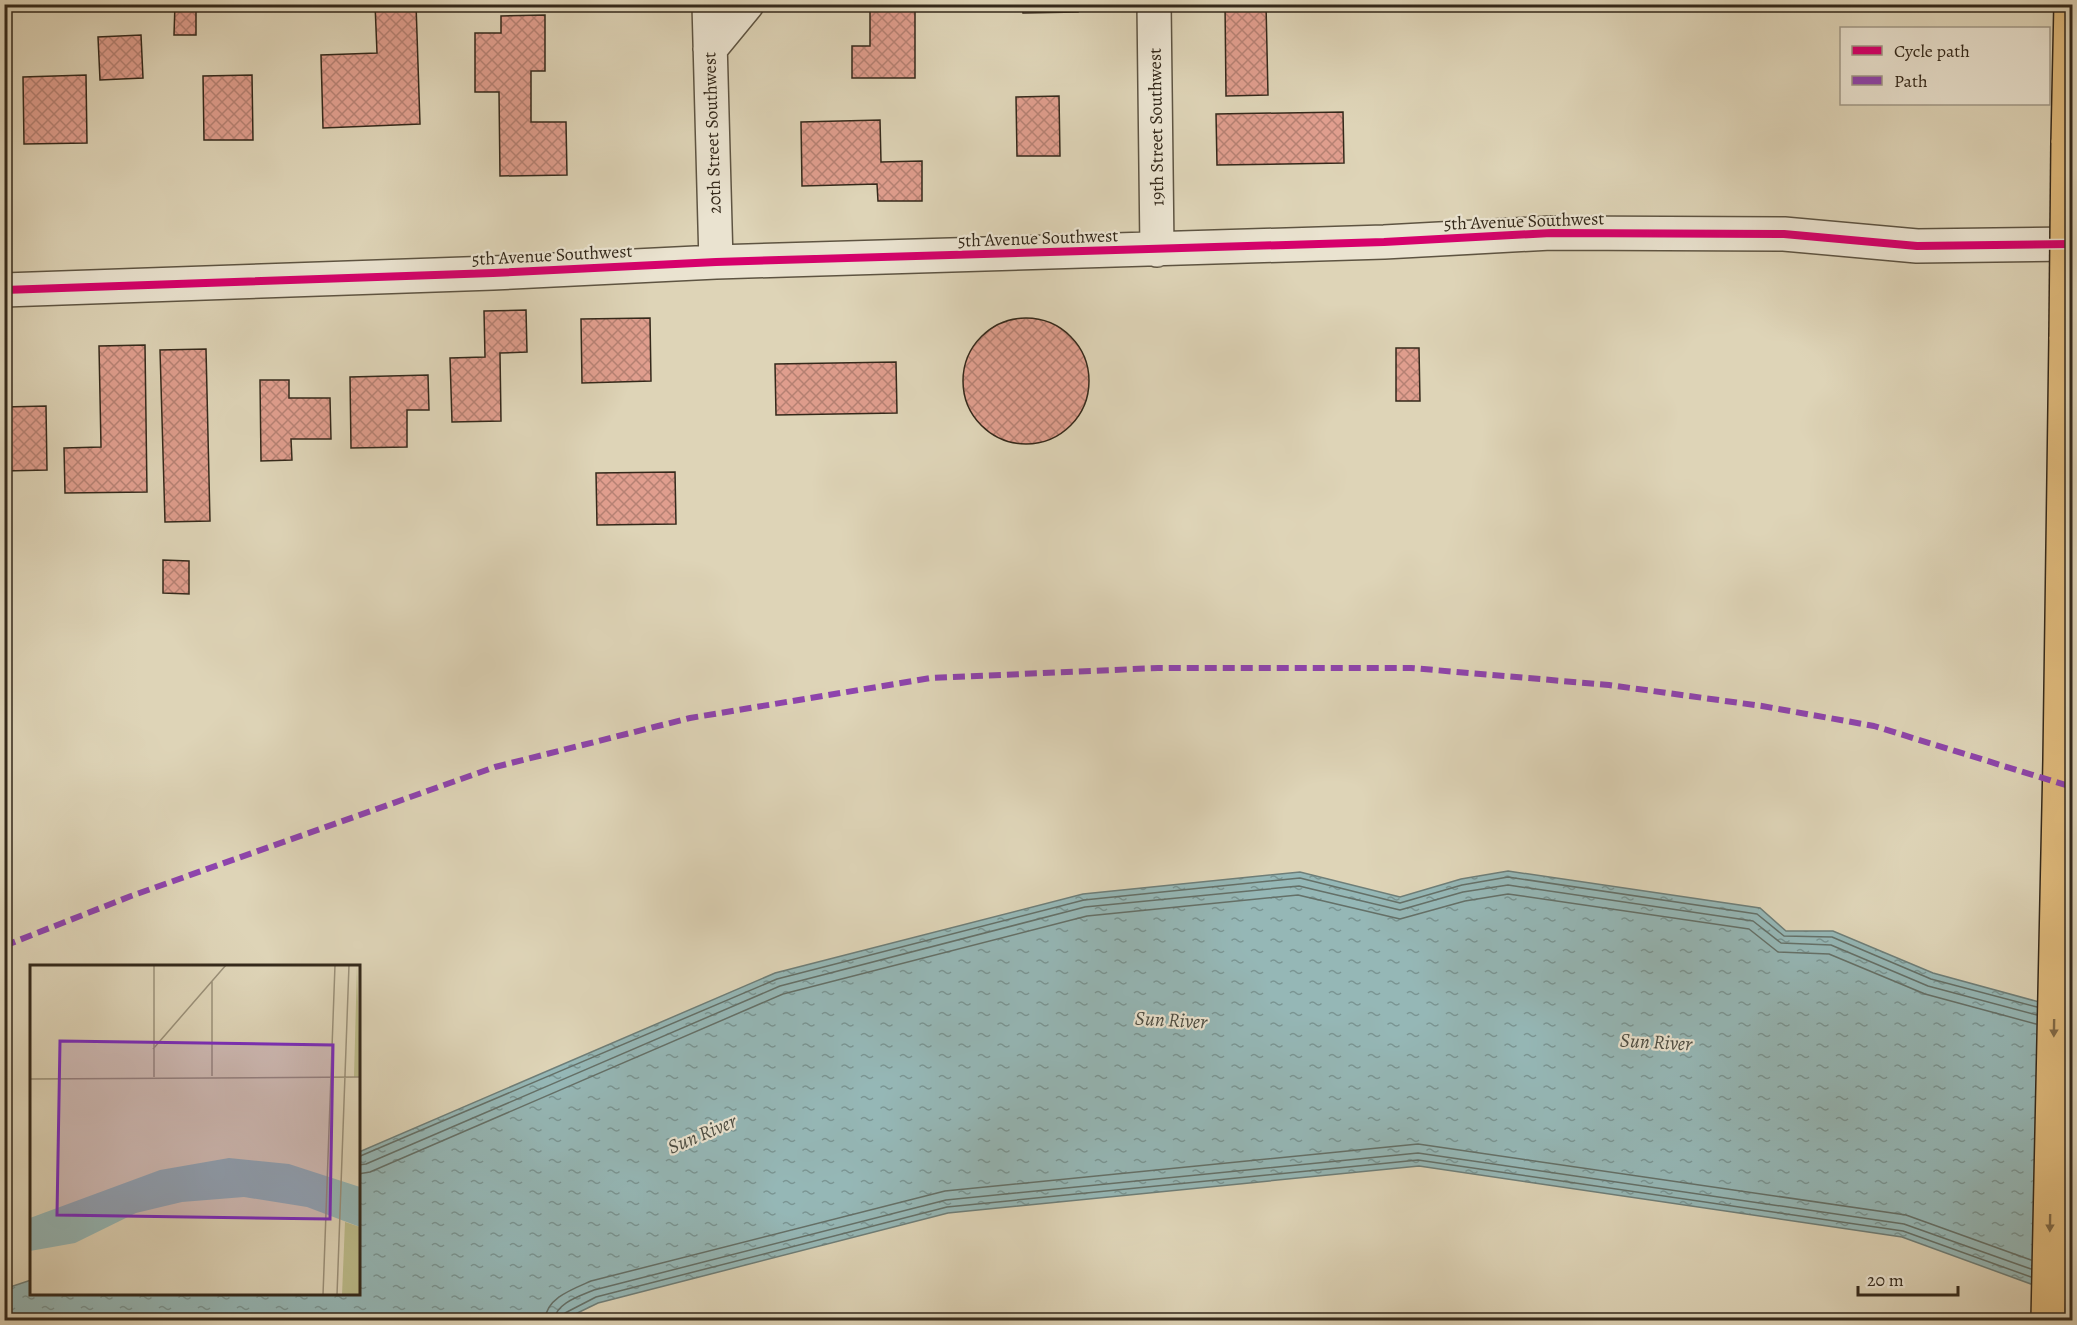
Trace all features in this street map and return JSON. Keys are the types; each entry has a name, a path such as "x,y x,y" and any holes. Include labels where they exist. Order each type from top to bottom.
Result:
{"highway":[{"path":"2048,1320 2060,760 2071,4"}],"street":[{"name":"20th Street Southwest","path":"709,4 716,262"},
{"path":"710,49 747,4"},
{"name":"19th Street Southwest","path":"1154,4 1157,250"},
{"name":"5th Avenue Southwest","path":"4,290 493,273 716,262 1384,242 1551,233 1784,234 1917,246 2073,244"}],"water":[{"name":"Sun River","path":"1508,871 1760,908 1786,931 1833,931 1933,973 2072,1011 2072,1299 1902,1237 1419,1166 948,1213 598,1303 563,1320 5,1320 4,1289 30,1280 30,1295 360,1295 360,1152 775,973 1083,894 1300,872 1400,897 1461,879"}],"building":[{"path":"175,4 196,4 196,35 174,35"},
{"path":"375,4 416,4 420,124 323,128 321,55 377,53"},
{"path":"870,4 915,4 915,78 852,78 852,46 870,46"},
{"path":"1022,4 1077,4 1078,12 1023,13"},
{"path":"1225,4 1266,4 1268,95 1226,96"},
{"path":"545,15 545,71 531,71 531,122 566,122 567,175 500,176 499,92 475,92 475,33 501,33 501,16"},
{"path":"141,35 143,78 100,80 98,37"},
{"path":"86,75 87,143 24,144 23,77"},
{"path":"252,75 253,140 204,140 203,76"},
{"path":"1059,96 1060,156 1017,156 1016,97"},
{"path":"1343,112 1344,163 1217,165 1216,114"},
{"path":"880,120 881,162 922,161 922,201 878,201 877,184 802,186 801,122"},
{"path":"526,310 527,352 500,353 501,421 452,422 450,358 485,357 484,311"},
{"path":"650,318 651,381 582,383 581,319"},
{"path":"1026,318 1050,323 1070,337 1084,357 1089,381 1084,405 1070,425 1050,439 1026,444 1002,439 982,425 968,405 963,381 968,357 982,337 1002,323"},
{"path":"145,345 147,492 65,493 64,448 101,447 99,346"},
{"path":"1396,348 1419,348 1420,401 1396,401"},
{"path":"206,349 210,521 165,522 160,350"},
{"path":"896,362 897,413 776,415 775,364"},
{"path":"428,375 429,410 407,410 407,447 351,448 350,377"},
{"path":"260,380 289,380 289,398 330,398 331,439 291,439 292,460 261,461"},
{"path":"46,406 47,470 4,471 4,407"},
{"path":"675,472 676,524 597,525 596,473"},
{"path":"163,560 189,561 189,594 163,593"}],"marked path":[{"path":"4,946 131,896 495,767 690,718 931,678 1158,668 1411,668 1609,685 1762,706 1874,726 2072,787"}],"cycle path":[{"path":"4,290 493,273 716,262 1384,242 1551,233 1784,234 1917,246 2072,244"}]}
